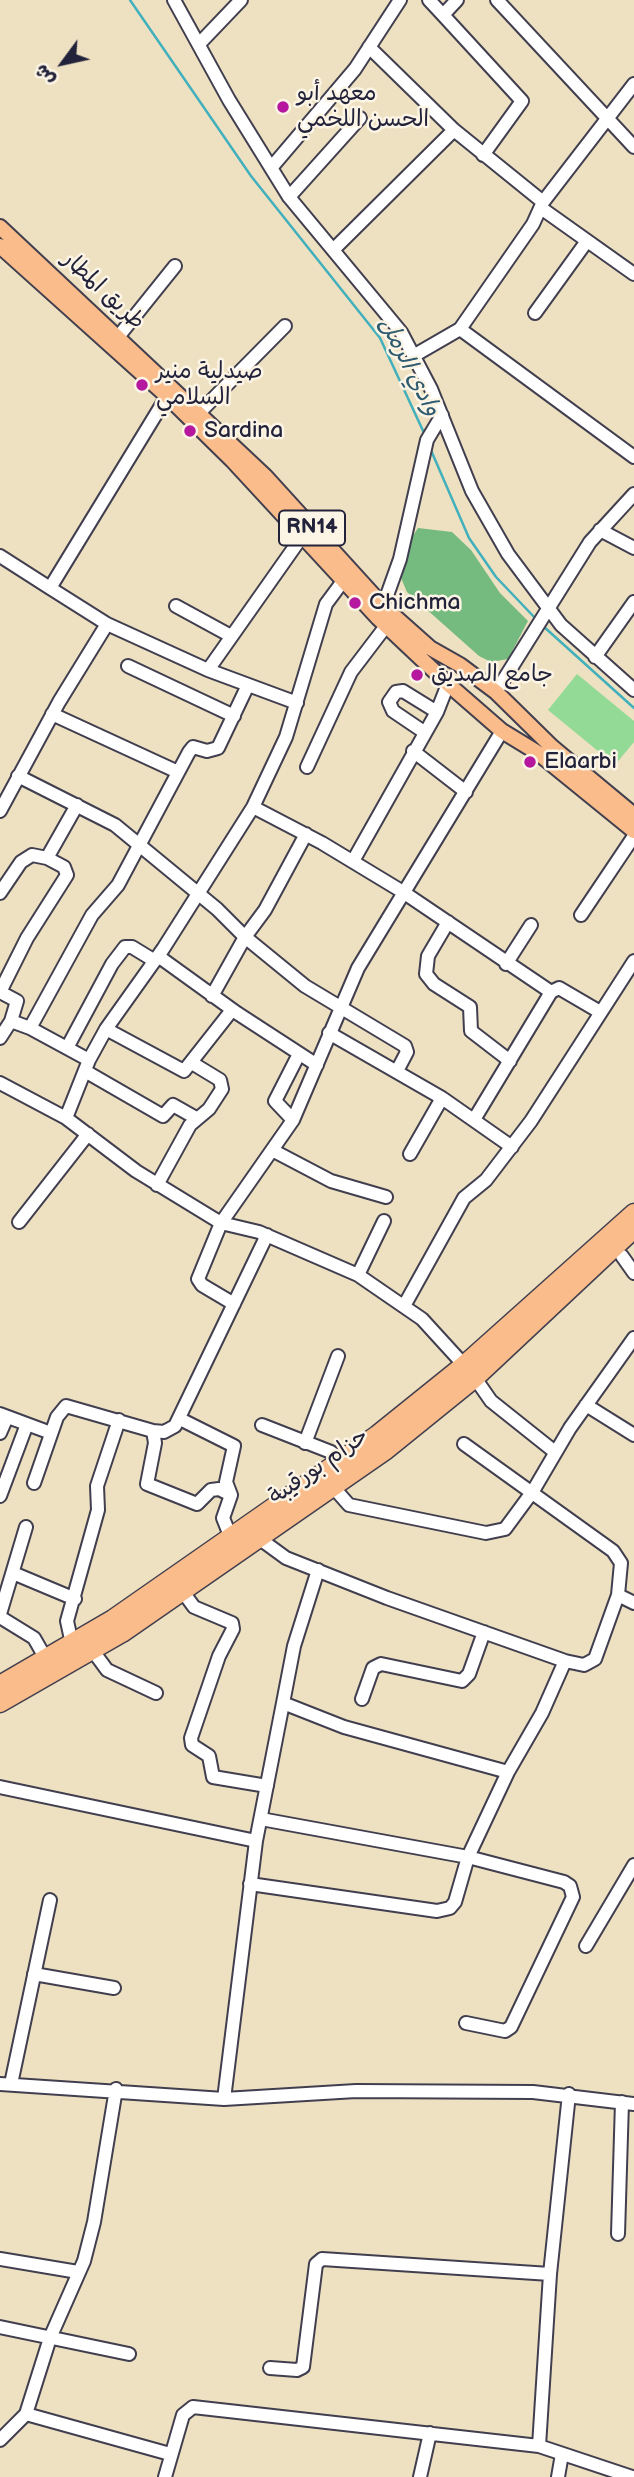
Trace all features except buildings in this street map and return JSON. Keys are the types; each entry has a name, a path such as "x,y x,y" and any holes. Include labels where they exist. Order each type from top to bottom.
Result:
{"highway":[{"path":"559,1290 607,1224 634,1198"},
{"name":"حزام بورقيبة","path":"559,1290 634,1213"},
{"name":"حزام بورقيبة","path":"0,1703 93,1651 183,1592 334,1488 415,1428 470,1371 559,1290 634,1229"},
{"path":"559,1290 628,1251"},
{"name":"حزام بورقيبة","path":"0,1685 72,1644 231,1538 470,1371"}],"main road":[{"name":"طريق المطار","path":"0,228 118,337 306,531"},
{"name":"طريق المطار","path":"0,246 169,392 199,413 383,617 446,682 634,831"},
{"name":"طريق المطار","path":"383,617 460,664 496,692 634,815"},
{"path":"446,682 460,664"},
{"path":"508,733 526,721"}],"street":[{"path":"174,0 289,197 386,312 415,355 442,415 464,474 483,513 513,562 549,610 595,657 634,690"},
{"path":"199,44 241,0"},
{"path":"271,168 355,69 400,0"},
{"path":"429,0 522,101 483,155"},
{"path":"443,15 457,0"},
{"path":"497,0 634,146"},
{"path":"369,47 483,155 587,242 634,274"},
{"path":"415,355 460,329 542,205 634,84"},
{"path":"289,197 360,118"},
{"path":"333,250 454,130"},
{"path":"535,313 587,242"},
{"path":"118,337 175,266"},
{"path":"199,413 285,326"},
{"path":"460,329 634,457"},
{"path":"50,588 169,392"},
{"path":"307,767 351,672 383,617 427,440 442,415"},
{"path":"496,692 600,530 634,494"},
{"path":"600,530 634,548"},
{"path":"208,670 306,531"},
{"path":"0,556 107,624 208,670 297,703"},
{"path":"66,1118 87,1066 106,1029 157,958 253,807 286,737 326,604 346,575"},
{"path":"595,657 634,602"},
{"path":"176,606 231,636"},
{"path":"0,811 52,714 107,624"},
{"path":"128,666 234,716"},
{"path":"353,861 437,712 446,682"},
{"path":"30,1028 92,915 114,891 193,747 207,751 218,748 248,685"},
{"path":"424,732 393,710 389,702 396,692 403,691 437,712"},
{"path":"52,714 178,772"},
{"path":"234,1304 202,1286 198,1279 221,1223 293,1120 358,968 466,792 508,733"},
{"path":"413,751 466,792"},
{"path":"18,776 104,818 139,843 305,986 341,1004 405,1046 407,1052 397,1071"},
{"path":"47,858 77,805"},
{"path":"253,807 306,834 403,892 551,992"},
{"path":"212,996 245,937 265,910 306,834"},
{"path":"581,915 634,836"},
{"path":"0,893 21,862 32,855 47,858 64,867 67,875 27,938 0,992 16,1001 11,1021 0,1038"},
{"path":"448,922 428,956 426,974 434,984 470,1007 471,1031 510,1061"},
{"path":"506,964 531,925"},
{"path":"67,1048 112,964 125,947 132,947 157,958 317,1065"},
{"path":"404,1306 464,1198 486,1180 512,1147 634,961"},
{"path":"475,1118 551,992 559,988 600,1012"},
{"path":"106,1029 181,1072 192,1063 232,1010"},
{"path":"11,1021 67,1048 87,1066 163,1116 173,1105 196,1118"},
{"path":"329,1033 475,1118 512,1147"},
{"path":"293,1120 275,1101 299,1054"},
{"path":"157,1185 196,1118 209,1109 223,1084 192,1063"},
{"path":"0,1083 66,1118 157,1185 221,1223 267,1235 358,1275 433,1329 470,1371 491,1401 555,1452"},
{"path":"410,1154 442,1098"},
{"path":"19,1222 88,1135"},
{"path":"272,1150 331,1181 386,1197"},
{"path":"358,1275 384,1221"},
{"path":"34,1483 59,1413 66,1406 153,1431 169,1430 180,1419 267,1235"},
{"path":"628,1251 634,1273"},
{"path":"334,1488 349,1505 486,1533 505,1529 533,1491 586,1405 634,1338"},
{"path":"305,1443 338,1356"},
{"path":"586,1405 634,1435"},
{"path":"0,1433 4,1415 51,1433"},
{"path":"180,1419 234,1446 226,1482 231,1495 223,1518 231,1538"},
{"path":"72,1644 67,1621 98,1510 97,1486 119,1420"},
{"path":"0,1496 27,1424"},
{"path":"262,1424 331,1452 340,1462"},
{"path":"153,1431 155,1443 147,1484 197,1504 211,1490 231,1495"},
{"path":"260,1539 286,1558 387,1598 565,1661 584,1665 595,1659 618,1595 621,1569 617,1555 533,1491 464,1444"},
{"path":"26,1527 0,1615 34,1638 46,1659"},
{"path":"224,2099 256,1842 294,1646 318,1570"},
{"path":"13,1573 75,1599"},
{"path":"183,1592 194,1607 232,1623 233,1629 215,1668 191,1738 192,1745 209,1756 213,1777 267,1786"},
{"path":"618,1595 634,1603"},
{"path":"362,1699 373,1668 381,1664 462,1681 469,1674 484,1632"},
{"path":"93,1651 107,1670 156,1693"},
{"path":"250,1884 437,1911 450,1908 455,1902 468,1857 508,1772 542,1713 565,1661"},
{"path":"283,1703 344,1727 508,1772"},
{"path":"0,1787 256,1842"},
{"path":"261,1819 468,1857 564,1882 570,1886 573,1897 511,2027 505,2031 466,2023"},
{"path":"586,1946 634,1866"},
{"path":"50,1900 6,2084 117,2089 224,2099 369,2091 569,2094 628,2103 618,2234"},
{"path":"34,1975 114,1988"},
{"path":"0,2440 26,2414 50,2338 78,2272 94,2222 117,2089"},
{"path":"539,2446 550,2274 569,2094"},
{"path":"0,2259 78,2272"},
{"path":"270,2368 297,2370 303,2367 316,2264 322,2259 550,2274"},
{"path":"0,2327 129,2354"},
{"path":"165,2477 183,2415 193,2407 539,2446 632,2477"},
{"path":"26,2414 170,2454"},
{"path":"420,2477 430,2433"},
{"path":"558,2477 562,2454"}],"green space":[{"path":"418,528 452,532 471,550 500,593 528,621 508,659 491,662 479,656 407,592 401,578 410,540"},
{"path":"577,674 634,721 634,742 615,765 548,710"}],"waterway":[{"name":"وادي الرمل","path":"130,0 251,176 380,338 425,435"},
{"name":"وادي الرمل","path":"430,448 469,538 496,577 536,619"},
{"name":"وادي الرمل","path":"543,626 634,708"}],"place":[{"name":"معهد أبو الحسن اللخمي","path":"283,107"},
{"name":"صيدلية منير السلامي","path":"142,385"},
{"name":"Sardina","path":"190,431"},
{"name":"Chichma","path":"355,603"},
{"name":"جامع الصديق","path":"417,675"},
{"name":"Elaarbi","path":"530,762"}]}
